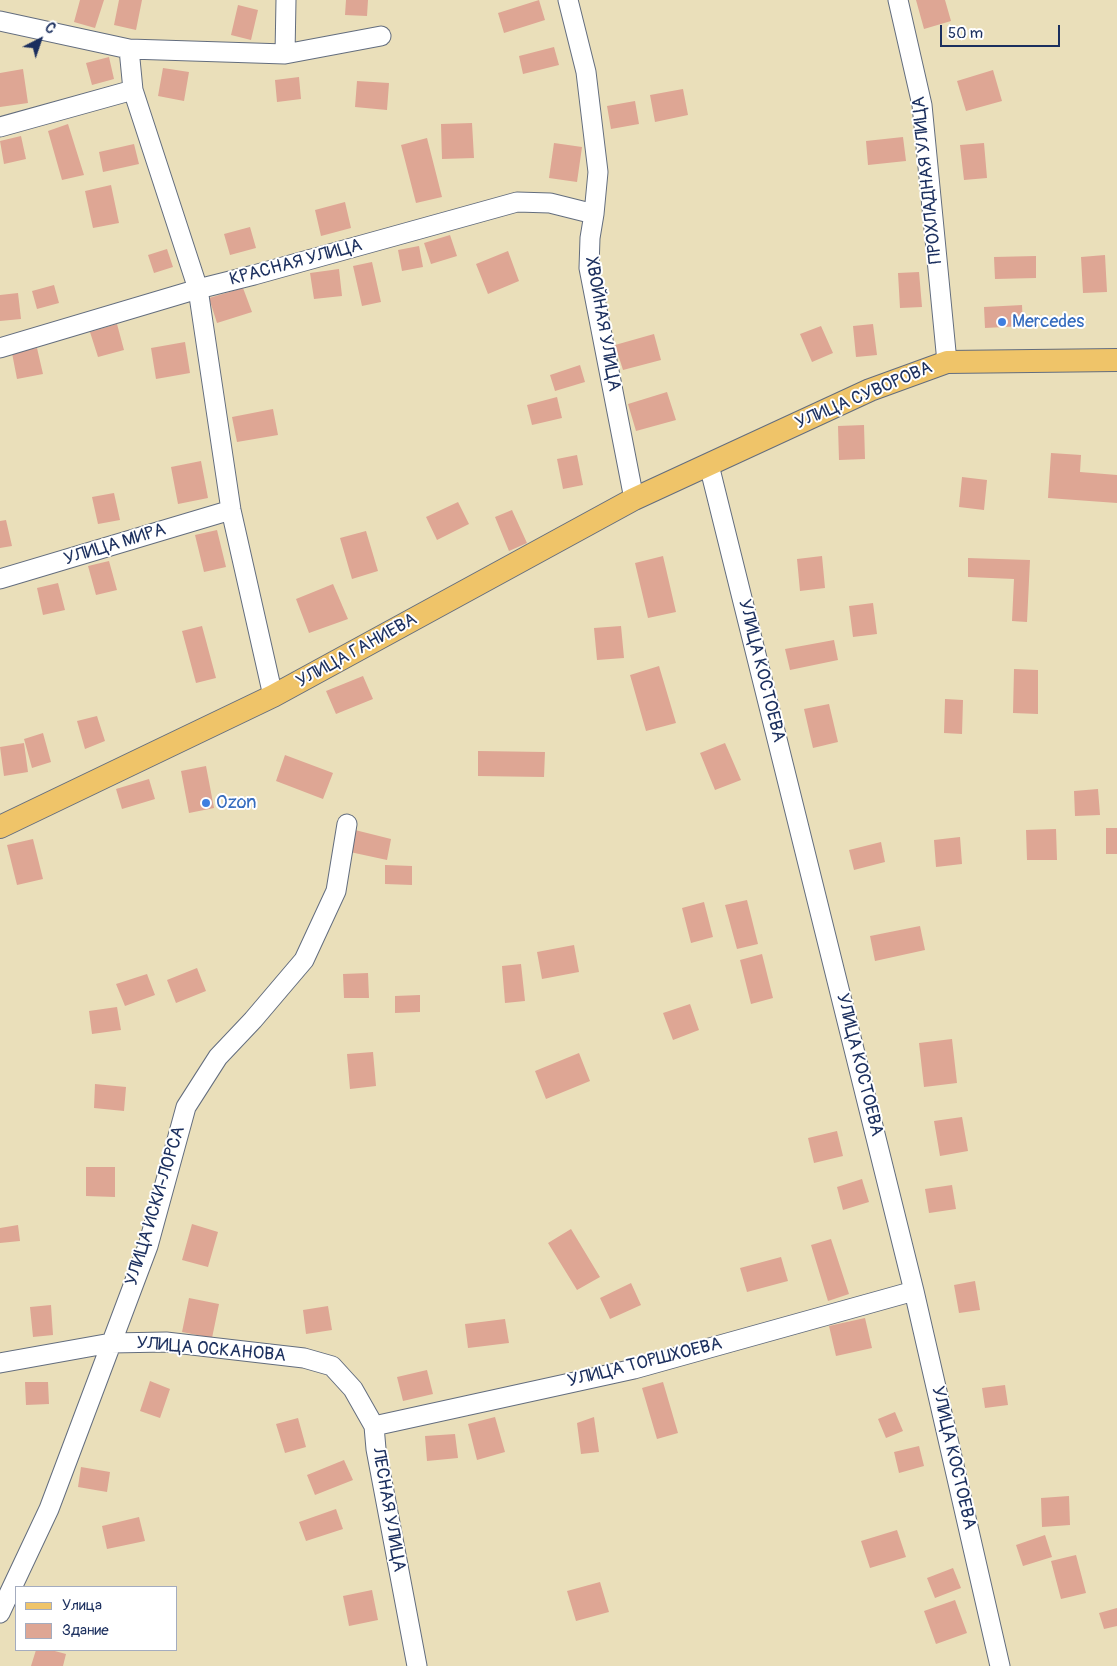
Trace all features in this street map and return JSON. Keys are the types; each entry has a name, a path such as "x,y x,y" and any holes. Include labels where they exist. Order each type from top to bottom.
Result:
{"main road":[{"name":"УЛИЦА СУВОРОВА","path":"709,465 870,390 948,362 1117,360"},
{"name":"УЛИЦА ГАНИЕВА","path":"0,827 273,696 634,499 709,465"}],"street":[{"path":"285,54 286,0"},
{"name":"ХВОЙНАЯ УЛИЦА","path":"568,0 586,72 598,172 590,238 589,268 634,499"},
{"name":"ПРОХЛАДНАЯ УЛИЦА","path":"898,0 922,105 948,362"},
{"path":"0,21 129,49 285,54 381,36"},
{"path":"129,49 133,90 198,289 231,510 273,696"},
{"path":"0,126 133,90"},
{"name":"КРАСНАЯ УЛИЦА","path":"0,348 198,289 254,276 518,202 550,203 594,214"},
{"name":"УЛИЦА КОСТОЕВА","path":"709,465 914,1291 1000,1666"},
{"name":"УЛИЦА МИРА","path":"0,579 231,510"},
{"name":"УЛИЦА ИСКИ-ЛОРСА","path":"0,1613 49,1509 148,1246 186,1107 218,1057 253,1020 304,960 336,891 347,824"},
{"name":"УЛИЦА ТОРШХОЕВА","path":"374,1426 634,1369 914,1291"},
{"name":"УЛИЦА ОСКАНОВА","path":"0,1363 111,1343 166,1342 304,1358 332,1366"},
{"name":"ЛЕСНАЯ УЛИЦА","path":"332,1366 353,1389 374,1426 376,1449 417,1666"}],"building":[{"path":"80,0 104,0 95,28 74,22"},
{"path":"119,0 142,0 136,30 114,25"},
{"path":"346,0 368,0 367,16 345,15"},
{"path":"539,0 545,20 504,33 498,13"},
{"path":"916,0 945,0 951,21 924,29"},
{"path":"238,5 258,10 251,40 231,35"},
{"path":"554,47 559,65 523,74 519,56"},
{"path":"109,57 114,79 92,85 86,63"},
{"path":"163,68 189,72 184,101 158,96"},
{"path":"23,69 28,103 0,107 0,73"},
{"path":"993,70 1002,101 966,111 957,81"},
{"path":"299,77 301,99 277,102 275,80"},
{"path":"357,81 389,83 387,110 355,107"},
{"path":"683,89 688,115 655,122 650,95"},
{"path":"635,101 639,124 611,129 607,106"},
{"path":"472,123 474,158 442,159 441,124"},
{"path":"68,124 84,175 62,180 48,131"},
{"path":"21,136 26,159 4,164 0,141"},
{"path":"903,137 906,161 868,165 866,141"},
{"path":"427,138 442,197 416,203 401,145"},
{"path":"554,143 582,147 577,182 549,178"},
{"path":"984,143 987,178 964,180 960,145"},
{"path":"134,144 139,164 103,172 99,152"},
{"path":"111,185 119,223 93,228 85,191"},
{"path":"345,202 351,228 321,236 315,210"},
{"path":"250,227 256,248 230,255 224,234"},
{"path":"450,235 457,256 431,264 424,243"},
{"path":"419,246 423,267 402,271 398,250"},
{"path":"167,249 173,267 154,273 148,255"},
{"path":"508,251 519,281 488,294 476,264"},
{"path":"1105,255 1107,292 1083,293 1081,257"},
{"path":"1036,256 1036,278 995,279 994,257"},
{"path":"372,262 381,302 362,306 353,266"},
{"path":"339,269 342,296 314,299 310,273"},
{"path":"919,272 922,307 900,308 898,273"},
{"path":"54,285 59,303 37,309 32,291"},
{"path":"243,288 252,312 217,323 209,298"},
{"path":"18,293 21,319 0,321 0,295"},
{"path":"1022,305 1023,326 985,328 984,307"},
{"path":"117,324 124,350 98,357 90,332"},
{"path":"873,324 877,355 856,357 853,326"},
{"path":"821,326 833,353 812,362 800,334"},
{"path":"654,334 661,360 623,370 615,345"},
{"path":"185,342 190,373 156,379 151,348"},
{"path":"37,348 43,374 17,379 12,353"},
{"path":"580,365 585,382 555,391 550,375"},
{"path":"667,392 676,420 636,431 628,404"},
{"path":"557,397 562,418 532,425 527,405"},
{"path":"273,409 278,435 237,442 232,417"},
{"path":"864,425 865,459 839,460 838,426"},
{"path":"1051,453 1081,455 1080,472 1117,475 1117,503 1048,498"},
{"path":"577,455 583,485 563,489 557,459"},
{"path":"201,461 208,498 178,504 171,467"},
{"path":"962,477 987,480 984,510 959,507"},
{"path":"114,493 120,520 98,524 92,497"},
{"path":"458,502 469,524 437,540 426,517"},
{"path":"512,510 527,543 509,551 495,517"},
{"path":"6,520 12,546 0,548 0,521"},
{"path":"217,530 226,567 204,572 195,535"},
{"path":"366,531 378,571 352,579 340,538"},
{"path":"663,556 676,612 648,618 635,563"},
{"path":"822,556 825,588 800,591 797,559"},
{"path":"968,558 1030,560 1027,622 1012,621 1014,579 968,577"},
{"path":"109,561 117,590 96,595 88,566"},
{"path":"58,583 65,610 43,615 37,588"},
{"path":"333,584 348,619 309,633 296,599"},
{"path":"873,603 877,634 853,637 849,606"},
{"path":"202,626 216,678 196,683 182,631"},
{"path":"621,626 624,658 597,660 594,628"},
{"path":"834,640 838,660 790,670 785,649"},
{"path":"659,666 676,723 646,731 630,675"},
{"path":"1014,669 1038,670 1038,714 1013,713"},
{"path":"363,676 373,699 336,714 326,691"},
{"path":"945,699 963,700 962,734 944,733"},
{"path":"829,704 838,742 813,748 804,709"},
{"path":"97,716 105,741 85,749 77,721"},
{"path":"43,733 51,762 32,768 24,739"},
{"path":"24,743 28,772 4,776 0,747"},
{"path":"725,743 741,780 715,790 700,753"},
{"path":"478,751 545,752 544,777 478,776"},
{"path":"285,755 333,773 323,799 276,781"},
{"path":"206,766 214,808 189,813 181,771"},
{"path":"149,779 155,799 122,809 116,789"},
{"path":"1098,789 1100,815 1075,816 1074,791"},
{"path":"1106,828 1117,828 1117,854 1106,854"},
{"path":"1056,829 1057,860 1027,860 1026,830"},
{"path":"355,830 391,839 387,860 350,852"},
{"path":"960,837 962,864 936,867 934,840"},
{"path":"33,839 43,879 17,885 7,845"},
{"path":"881,842 885,862 854,870 849,850"},
{"path":"385,865 412,866 412,885 385,884"},
{"path":"747,900 758,944 737,949 725,905"},
{"path":"704,902 713,937 691,943 682,908"},
{"path":"920,926 925,950 875,961 870,936"},
{"path":"574,945 579,972 542,979 537,952"},
{"path":"762,954 773,998 751,1004 740,960"},
{"path":"521,964 525,1001 505,1003 502,966"},
{"path":"197,968 206,991 176,1003 167,980"},
{"path":"368,973 369,998 344,998 343,974"},
{"path":"147,974 155,995 125,1006 116,984"},
{"path":"420,995 420,1012 395,1013 395,996"},
{"path":"690,1004 699,1030 673,1040 663,1013"},
{"path":"117,1007 121,1030 92,1034 89,1011"},
{"path":"952,1039 957,1083 924,1087 919,1043"},
{"path":"373,1052 376,1086 350,1089 347,1054"},
{"path":"579,1053 590,1081 546,1099 535,1071"},
{"path":"95,1084 126,1087 124,1111 94,1108"},
{"path":"962,1117 968,1151 940,1156 934,1121"},
{"path":"837,1131 843,1156 814,1163 808,1138"},
{"path":"86,1167 115,1167 115,1197 86,1196"},
{"path":"862,1179 869,1202 843,1210 837,1187"},
{"path":"952,1185 956,1209 929,1213 925,1189"},
{"path":"192,1224 218,1232 208,1267 182,1260"},
{"path":"18,1225 20,1241 0,1243 0,1228"},
{"path":"571,1229 600,1277 577,1290 548,1243"},
{"path":"831,1239 849,1294 828,1301 811,1245"},
{"path":"781,1257 788,1281 747,1292 740,1268"},
{"path":"975,1281 980,1310 959,1313 954,1285"},
{"path":"631,1283 641,1305 610,1319 600,1298"},
{"path":"189,1298 219,1304 212,1338 182,1332"},
{"path":"51,1305 53,1335 33,1337 30,1307"},
{"path":"328,1306 332,1330 306,1334 303,1310"},
{"path":"865,1318 872,1348 836,1356 829,1326"},
{"path":"505,1319 509,1343 468,1348 465,1324"},
{"path":"427,1370 433,1394 403,1401 397,1377"},
{"path":"150,1381 170,1389 160,1418 140,1411"},
{"path":"25,1382 48,1382 49,1404 26,1405"},
{"path":"663,1382 678,1433 657,1439 642,1388"},
{"path":"1005,1385 1008,1405 985,1408 982,1388"},
{"path":"895,1412 903,1431 886,1438 878,1419"},
{"path":"495,1417 505,1452 477,1460 468,1424"},
{"path":"594,1417 599,1452 581,1454 577,1423"},
{"path":"298,1418 306,1447 285,1453 276,1424"},
{"path":"455,1434 458,1458 427,1461 425,1436"},
{"path":"919,1446 924,1466 899,1473 894,1452"},
{"path":"344,1460 353,1480 315,1495 307,1475"},
{"path":"81,1467 110,1472 107,1492 78,1487"},
{"path":"1069,1496 1070,1525 1042,1527 1041,1498"},
{"path":"336,1509 343,1529 306,1541 299,1522"},
{"path":"139,1517 145,1541 107,1549 102,1526"},
{"path":"897,1530 906,1557 870,1568 861,1541"},
{"path":"1045,1535 1052,1557 1023,1566 1016,1545"},
{"path":"1076,1555 1086,1593 1061,1599 1051,1561"},
{"path":"953,1568 961,1588 935,1598 927,1578"},
{"path":"600,1582 609,1612 576,1621 567,1591"},
{"path":"372,1590 378,1620 349,1626 343,1596"},
{"path":"955,1600 967,1633 936,1644 924,1611"},
{"path":"1117,1608 1117,1626 1104,1629 1099,1613"},
{"path":"36,1651 55,1651 66,1654 63,1666 31,1666"}],"place":[{"name":"Mercedes","path":"1002,322"},
{"name":"Ozon","path":"206,803"}]}
